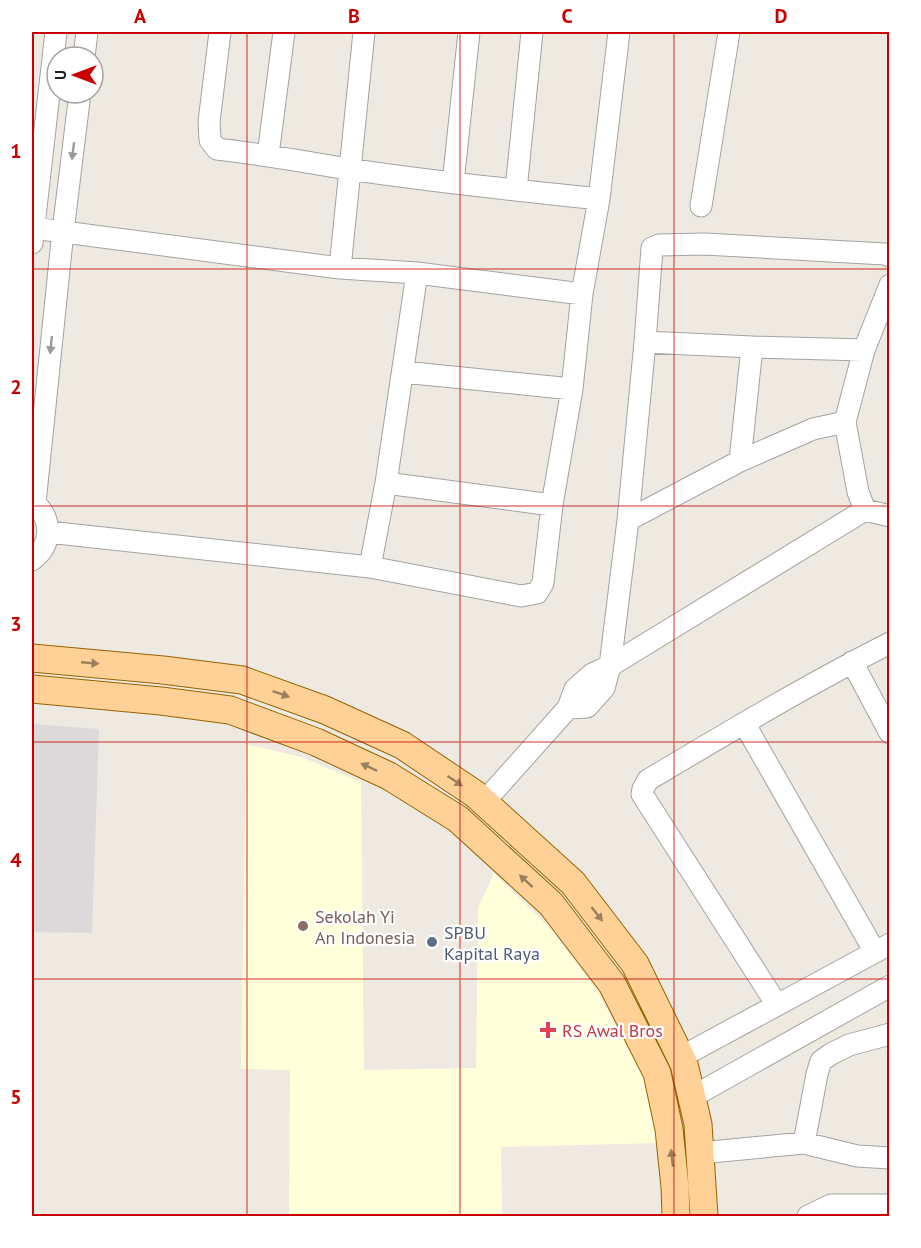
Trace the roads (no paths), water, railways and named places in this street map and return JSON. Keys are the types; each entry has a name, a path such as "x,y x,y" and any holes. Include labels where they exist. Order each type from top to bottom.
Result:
{"main road":[{"path":"32,658 163,669 242,680 325,710 402,745 475,794 573,883 635,964 684,1064 698,1124 704,1216"},
{"path":"161,701 163,669"},
{"path":"32,689 230,710 316,742 389,776 458,819 551,904 612,984 657,1072 669,1129 675,1187 675,1216"}],"street":[{"path":"56,32 32,235 63,231 340,268 417,273 582,294"},
{"path":"220,32 209,122 210,140 217,149 453,183 599,199"},
{"path":"268,155 284,32"},
{"path":"340,268 364,32"},
{"path":"453,183 469,32"},
{"path":"516,190 532,32"},
{"path":"48,532 370,567 520,596 537,593 543,582 552,505 572,389 582,294 599,199 620,32"},
{"path":"701,206 729,32"},
{"path":"32,560 42,549 48,532 45,516 33,502 79,105"},
{"path":"610,666 628,520 645,342 651,250 656,245 704,244 890,256"},
{"path":"370,567 386,483 417,273"},
{"path":"865,510 858,492 845,422 864,350 890,285"},
{"path":"645,342 864,350"},
{"path":"740,461 752,347"},
{"path":"403,372 572,389"},
{"path":"628,520 740,461 813,429 845,422"},
{"path":"386,483 552,505"},
{"path":"484,802 568,708 575,688 592,674 610,666 865,510 890,516"},
{"path":"777,1005 642,794 643,789 648,780 744,723 890,643"},
{"path":"852,662 890,733"},
{"path":"681,1057 882,948 744,723"},
{"path":"692,1097 890,986"},
{"path":"804,1143 821,1061 849,1046 890,1034"},
{"path":"700,1153 804,1143 856,1156 890,1158"},
{"path":"808,1216 831,1205 890,1205"}],"place":[{"name":"Sekolah Yi An Indonesia","path":"303,926"},
{"name":"SPBU Kapital Raya","path":"432,942"},
{"name":"RS Awal Bros","path":"548,1030"}]}
